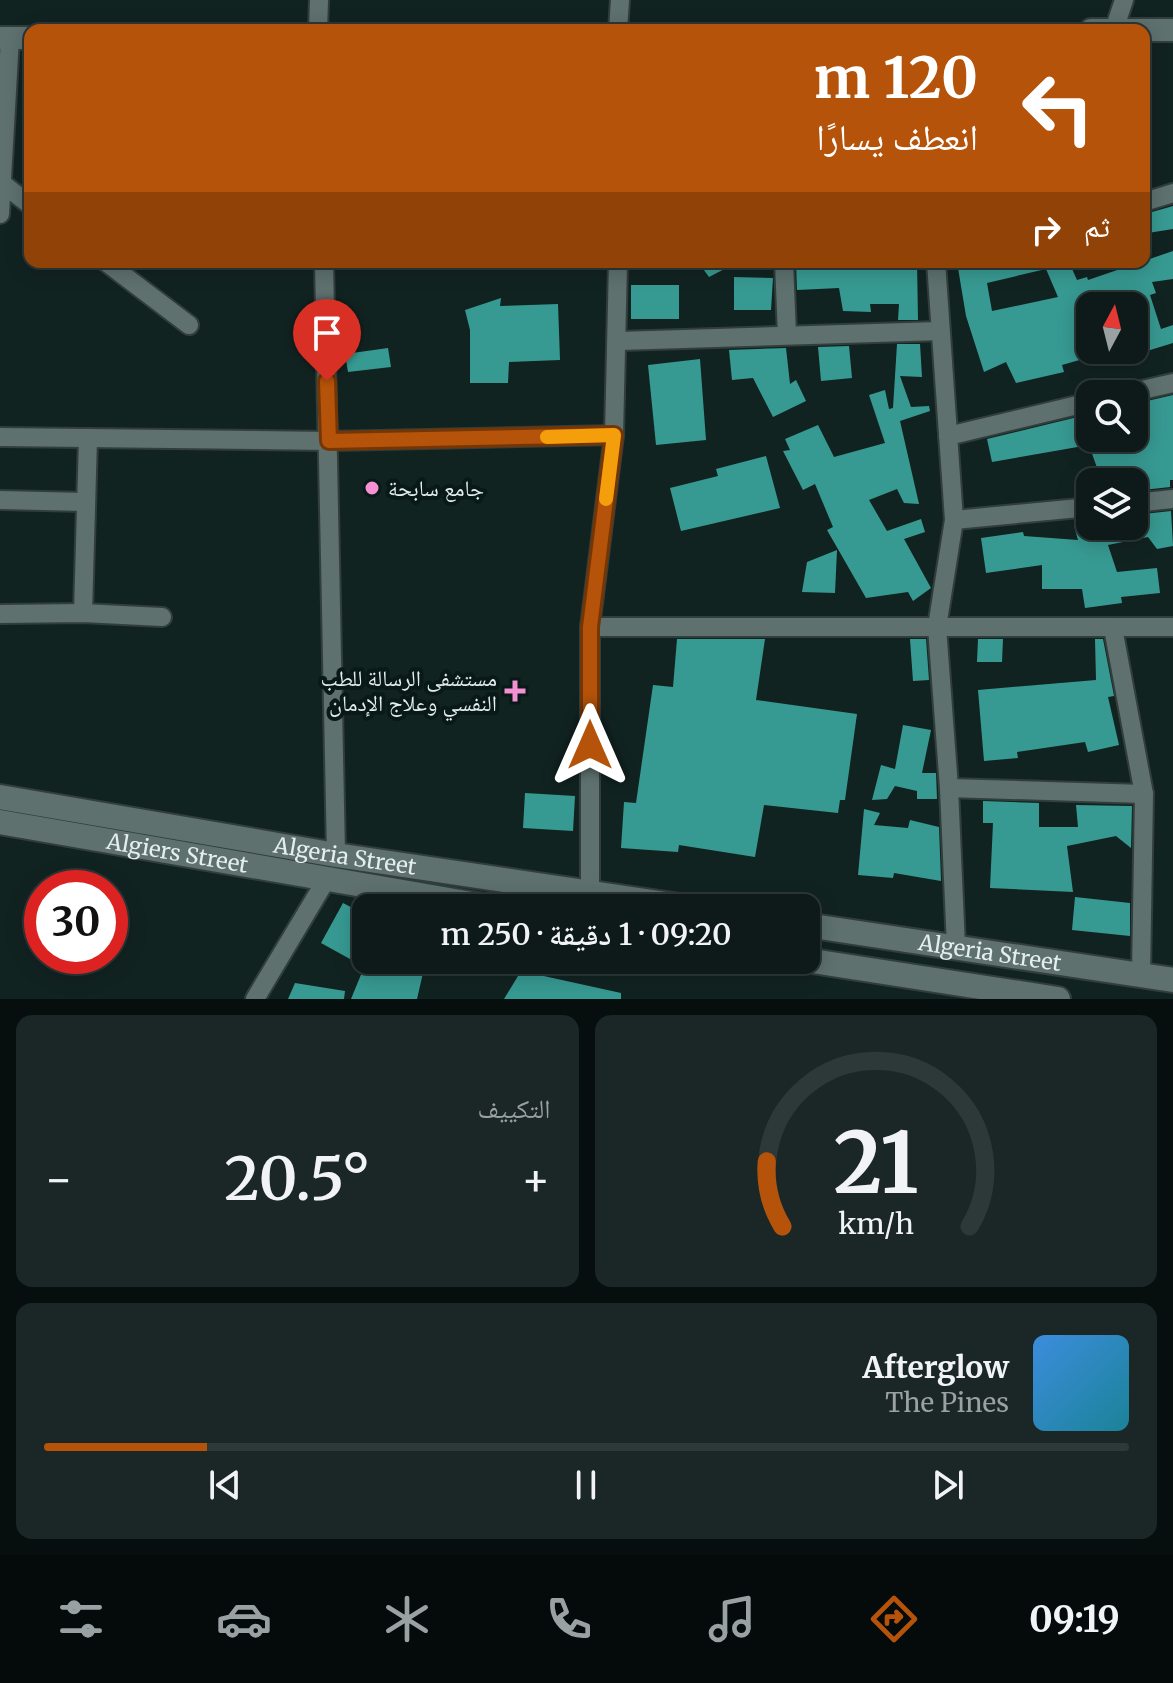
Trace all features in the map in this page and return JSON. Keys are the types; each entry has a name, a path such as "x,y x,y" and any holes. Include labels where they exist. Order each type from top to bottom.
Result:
{"main road":[{"name":"Algeria Street","path":"0,797 336,855 603,894"},
{"name":"Algiers Street","path":"0,822 410,894"},
{"path":"326,880 336,855"},
{"name":"Algeria Street","path":"820,927 1173,980"},
{"path":"820,962 1058,999"}],"street":[{"path":"318,24 319,0"},
{"path":"618,24 620,0"},
{"path":"1116,24 1124,0"},
{"path":"1150,30 1173,30"},
{"path":"0,214 13,38"},
{"path":"3,184 24,200"},
{"path":"1150,200 1173,193"},
{"path":"114,268 189,325"},
{"path":"324,268 336,855"},
{"path":"590,892 590,627 614,435 619,341 618,268"},
{"path":"784,268 787,335"},
{"path":"936,268 954,520 937,627 949,788 956,947"},
{"path":"619,341 940,331"},
{"path":"1148,389 1173,383"},
{"path":"948,436 1076,405"},
{"path":"0,437 329,441 614,435"},
{"path":"83,613 88,438"},
{"path":"1148,502 1173,499"},
{"path":"0,500 86,502"},
{"path":"954,520 1076,508"},
{"path":"0,614 83,613 162,617"},
{"path":"590,627 1173,627"},
{"path":"1113,628 1144,794 1141,975"},
{"path":"949,788 1144,794"},
{"path":"255,999 326,880"}],"building":[{"path":"1173,206 1173,229 1150,233 1150,213"},
{"path":"1173,251 1173,279 1152,282 1156,293 1150,295 1161,329 1173,325 1173,343 1148,351 1148,292 1076,292 1076,361 1062,365 1064,372 1016,383 1006,362 984,372 966,316 958,268 1072,268 1077,280 1087,277 1088,280 1123,268 1150,268 1150,259","holes":["1046,269 1058,297 992,311 987,283"]},
{"path":"702,268 726,268 709,277"},
{"path":"796,268 917,268 918,320 898,320 899,304 870,304 871,312 843,311 839,288 797,290"},
{"path":"734,277 773,278 771,310 734,310"},
{"path":"631,285 679,285 679,319 631,319"},
{"path":"501,298 500,306 558,304 560,360 509,362 508,383 470,383 470,330 465,310"},
{"path":"897,344 920,344 922,377 900,376 911,407 929,406 930,411 900,421 919,504 904,503 897,489 869,500 887,531 921,519 925,532 904,539 931,588 913,601 908,592 866,598 827,530 833,527 815,484 803,490 783,451 790,450 785,439 818,425 834,457 885,443 869,395 885,390 889,409 893,408"},
{"path":"849,346 852,378 821,381 818,347"},
{"path":"388,348 391,367 348,372 345,354"},
{"path":"786,348 790,384 796,380 806,401 773,417 753,378 732,380 729,350"},
{"path":"700,359 706,440 656,445 648,365"},
{"path":"1173,395 1173,480 1170,480 1170,487 1148,489 1148,468 1097,468 1091,452 1148,452 1148,401"},
{"path":"1076,417 1076,447 992,462 987,439"},
{"path":"766,456 780,508 681,531 670,488 718,476 716,469"},
{"path":"1171,511 1173,546 1157,549 1148,537 1148,513"},
{"path":"1023,532 1024,536 1133,540 1108,545 1117,572 1157,568 1160,593 1121,597 1122,603 1085,608 1082,589 1042,589 1042,565 986,573 981,538"},
{"path":"837,550 835,593 802,592 807,562"},
{"path":"677,639 765,639 756,700 857,714 845,800 840,800 838,813 764,805 755,857 679,845 678,852 621,848 624,802 636,803 653,685 673,687"},
{"path":"910,639 926,639 929,680 913,681"},
{"path":"978,639 1003,639 1002,662 977,662"},
{"path":"1095,639 1103,639 1114,696 1108,697 1119,745 1088,752 1085,742 1017,752 1018,758 984,761 978,690 1096,680"},
{"path":"903,725 931,730 922,773 936,773 937,799 917,799 917,791 895,786 887,799 872,800 881,765 895,769"},
{"path":"525,793 575,796 573,831 523,828"},
{"path":"983,801 1039,803 1039,827 1078,827 1076,805 1132,806 1131,848 1116,836 1067,846 1073,892 990,888 993,823 983,823"},
{"path":"864,809 880,813 874,825 908,828 910,820 939,827 941,881 894,873 893,878 858,875"},
{"path":"1075,897 1130,903 1130,936 1072,930"},
{"path":"343,903 352,908 350,959 321,943"},
{"path":"361,974 423,974 417,999 351,999"},
{"path":"519,974 535,974 621,993 621,999 504,999"},
{"path":"295,983 345,991 344,999 288,999"}],"slow traffic":[{"path":"547,437 614,435 606,499"}],"place":[{"name":"جامع سابحة","path":"372,488"},
{"name":"مستشفى الرسالة للطب النفسي وعلاج الإدمان","path":"515,691"}],"route":[{"path":"327,381 329,441 614,435 590,627 590,745"}]}
